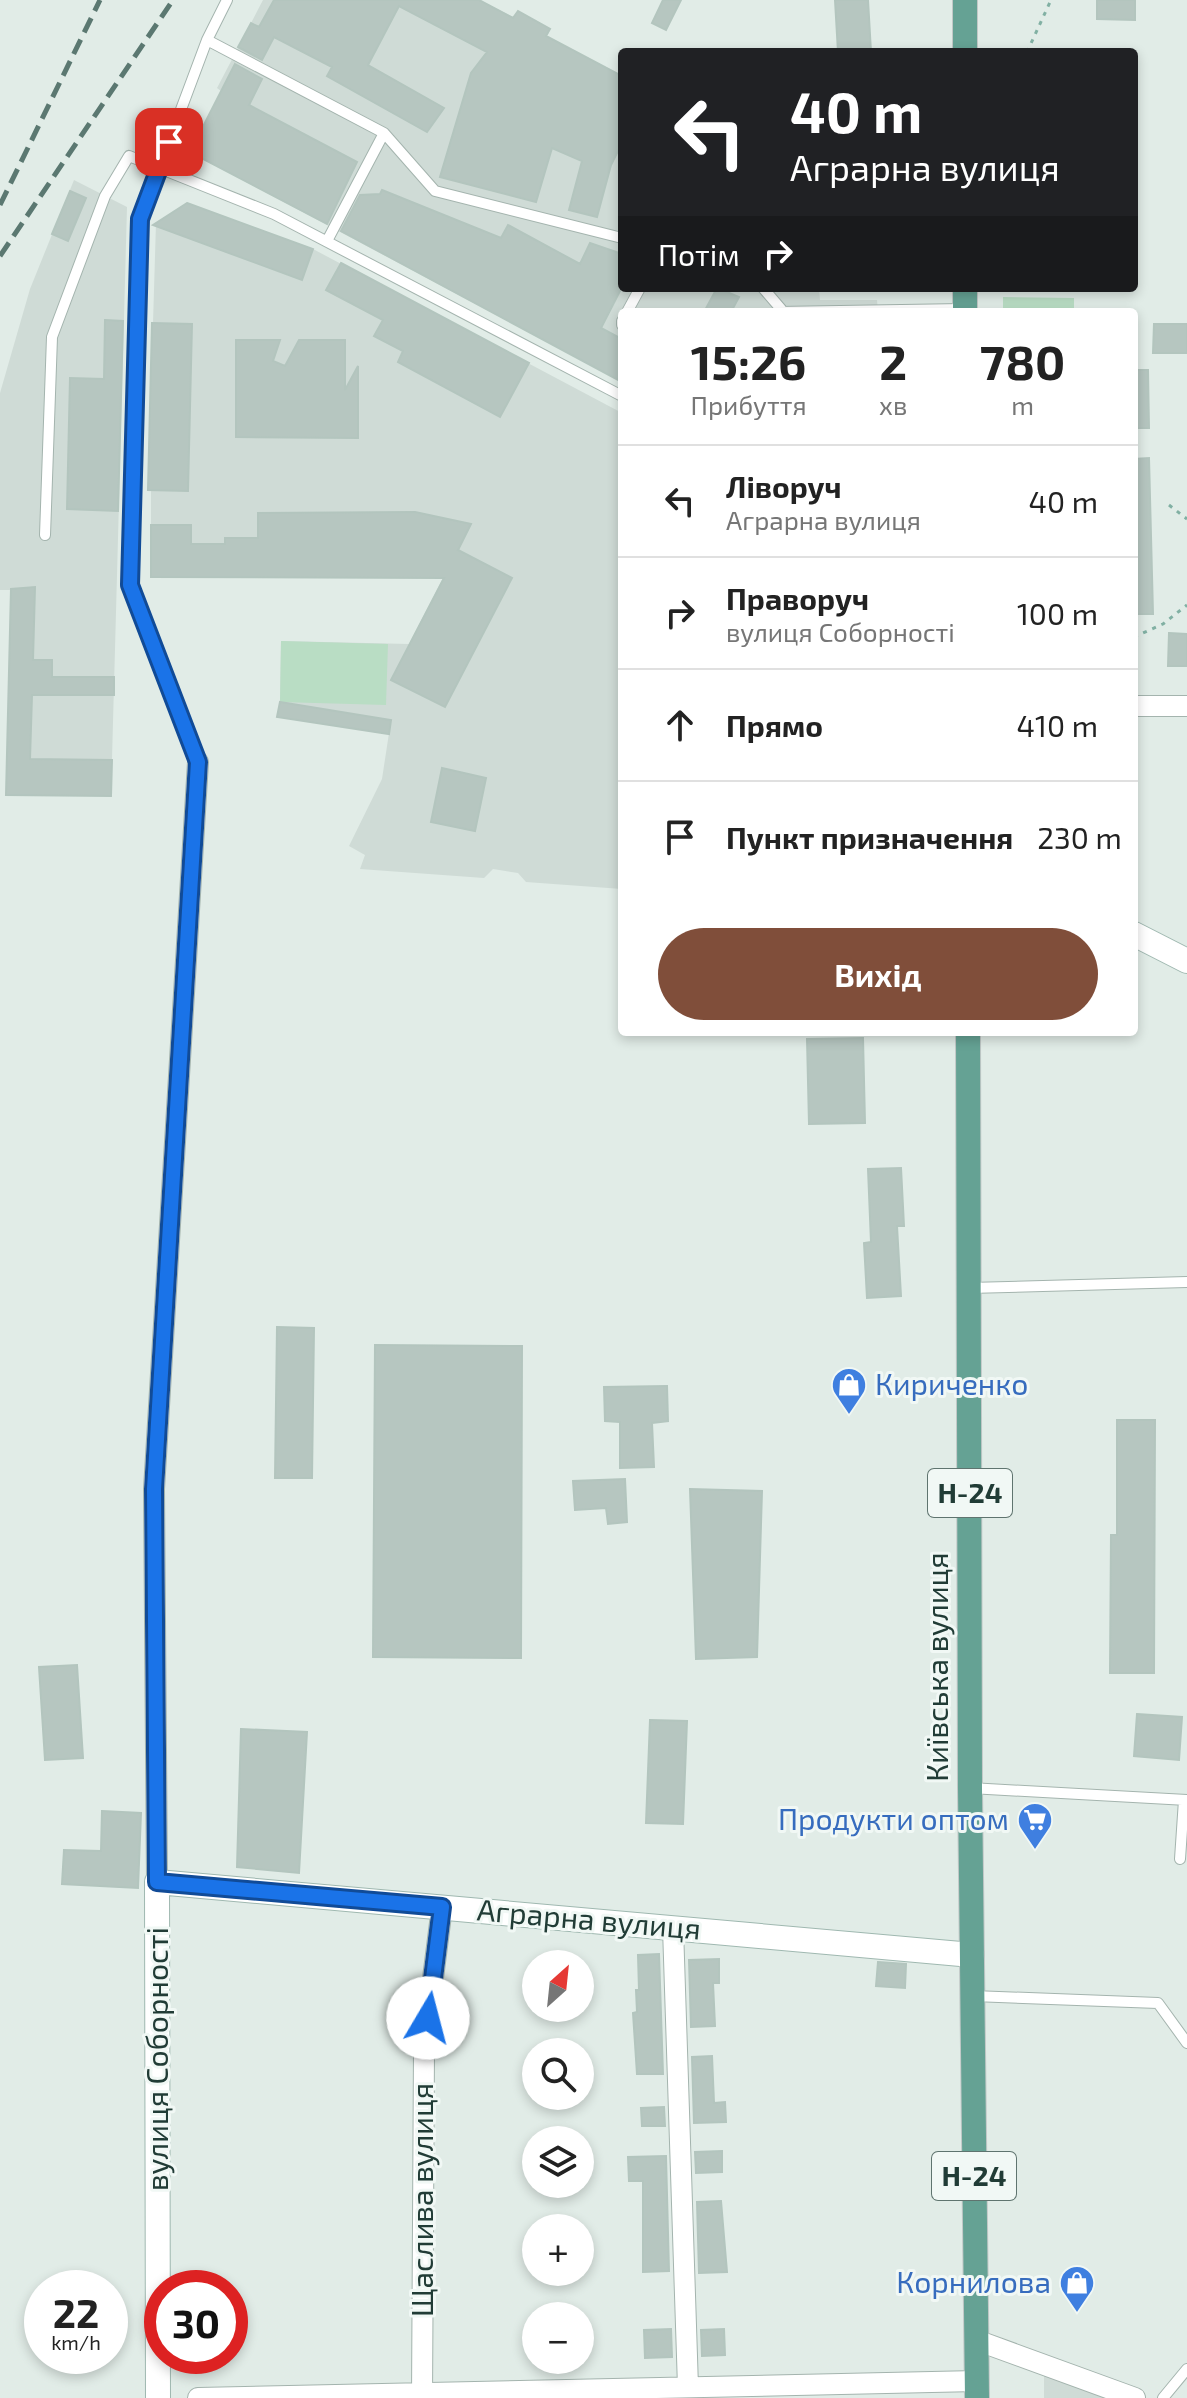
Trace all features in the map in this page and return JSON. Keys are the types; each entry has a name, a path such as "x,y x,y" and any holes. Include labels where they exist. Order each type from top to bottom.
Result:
{"main road":[{"path":"965,0 965,48"},
{"name":"Київська вулиця","path":"968,1036 970,1788 977,2390"}],"street":[{"path":"1138,706 1187,706"},
{"name":"вулиця Соборності","path":"158,2398 154,1489 198,762"},
{"path":"1138,936 1187,961"},
{"name":"Аграрна вулиця","path":"157,1882 972,1955"},
{"name":"Щаслива вулиця","path":"422,2396 424,2049 442,1907"},
{"path":"673,1928 688,2387"},
{"path":"976,2340 1135,2398"},
{"path":"198,2398 666,2393 688,2387 977,2390"}],"lane":[{"path":"198,762 130,585 140,219 207,40 227,0"},
{"path":"207,40 384,133 435,191 618,237"},
{"path":"327,241 384,133"},
{"path":"45,535 51,347 55,327 105,196 129,156 274,214 618,394"},
{"path":"849,308 965,303"},
{"path":"969,1288 1187,1282"},
{"path":"970,1788 1186,1800 1180,1859"},
{"path":"973,1996 1158,2003 1187,2043"},
{"path":"1163,2398 1187,2369"}],"path":[{"path":"1027,48 1051,0"},
{"path":"1169,505 1187,519"},
{"path":"1138,635 1163,624 1187,605"}],"shaded area":[{"path":"263,0 479,0 513,17 518,11 550,29 547,37 618,74 618,292 819,292 820,300 877,300 878,308 618,308 618,380 190,152 221,91 217,88"},
{"path":"74,180 127,207 111,796 6,795 11,590 0,590 0,393 30,289"},
{"path":"187,203 313,249 618,411 618,889 526,882 518,873 493,869 484,878 360,869 365,855 349,846 382,779 391,720 280,702 281,641 409,644 443,578 151,577 151,491 148,490 156,223"},
{"path":"1044,2374 1111,2398 1044,2398"}],"green space":[{"path":"1003,297 1074,298 1074,308 1003,308"},
{"path":"281,641 388,644 386,705 280,702"}],"building":[{"path":"274,0 479,0 513,18 518,11 550,29 546,36 618,74 618,151 611,165 597,217 569,210 582,161 552,148 536,202 440,177 471,73 487,52 399,6 368,65 444,108 427,132 327,76 332,67 274,37 262,60 238,47 251,23 259,27"},
{"path":"663,0 681,0 666,30 652,23"},
{"path":"835,0 868,0 871,48 838,48"},
{"path":"1097,0 1135,0 1135,20 1097,19"},
{"path":"235,64 262,79 249,105 357,162 327,224 190,152"},
{"path":"382,190 501,238 508,225 580,264 590,243 618,253 619,292 601,328 618,337 618,380 341,231 360,195 380,194"},
{"path":"70,191 86,198 68,241 52,234"},
{"path":"187,203 313,249 302,280 153,225"},
{"path":"341,263 529,363 500,417 398,362 403,351 374,336 383,320 326,290"},
{"path":"715,292 727,292 739,297 733,308 706,308"},
{"path":"105,320 123,321 118,511 67,509 70,378 104,379"},
{"path":"152,323 192,324 188,491 148,490"},
{"path":"1154,324 1187,324 1187,353 1153,353"},
{"path":"236,340 280,340 273,361 285,366 299,340 345,340 345,390 358,366 358,438 236,437"},
{"path":"1138,370 1148,370 1149,428 1138,428"},
{"path":"1149,458 1153,614 1138,614 1138,459"},
{"path":"415,512 471,524 458,550 512,578 445,707 391,680 444,578 151,577 151,525 191,525 191,544 225,544 225,538 258,538 258,513"},
{"path":"35,587 33,660 52,660 52,677 114,677 114,695 32,695 30,759 112,760 111,796 6,795 11,589"},
{"path":"1169,633 1187,634 1187,666 1168,666"},
{"path":"280,702 391,720 389,734 277,717"},
{"path":"442,768 486,778 475,831 431,822"},
{"path":"863,1038 865,1123 809,1124 807,1039"},
{"path":"901,1168 904,1226 897,1226 901,1296 867,1298 864,1243 871,1242 868,1169"},
{"path":"277,1327 314,1328 312,1478 275,1478"},
{"path":"375,1345 522,1346 521,1658 373,1657"},
{"path":"667,1386 668,1421 652,1423 654,1467 620,1468 620,1422 605,1421 604,1387"},
{"path":"1117,1420 1155,1420 1154,1673 1110,1673 1111,1535 1117,1535"},
{"path":"625,1479 627,1522 608,1524 606,1508 575,1510 573,1481"},
{"path":"690,1489 762,1491 757,1657 696,1659"},
{"path":"77,1665 83,1758 45,1760 39,1667"},
{"path":"1137,1714 1182,1717 1179,1760 1134,1756"},
{"path":"650,1720 687,1721 683,1824 646,1823"},
{"path":"241,1729 307,1732 299,1873 237,1867"},
{"path":"102,1811 141,1813 138,1888 62,1884 64,1850 101,1851"},
{"path":"659,1954 663,2074 637,2074 633,2013 637,2012 636,1990 639,1990 638,1955"},
{"path":"719,1959 719,1983 713,1983 715,2026 691,2027 689,1960"},
{"path":"878,1962 906,1964 905,1988 876,1986"},
{"path":"712,2056 714,2103 725,2102 726,2122 694,2123 692,2057"},
{"path":"664,2107 665,2126 642,2126 641,2108"},
{"path":"722,2151 722,2172 696,2173 695,2152"},
{"path":"666,2156 669,2271 643,2272 643,2181 629,2181 628,2157"},
{"path":"721,2201 727,2272 699,2273 697,2202"},
{"path":"671,2329 672,2357 645,2358 644,2330"},
{"path":"724,2329 725,2355 702,2356 701,2330"}],"railway":[{"path":"0,205 100,0"},
{"path":"0,256 173,0"}],"place":[{"name":"Кириченко","path":"849,1416"},
{"name":"Продукти оптом","path":"1035,1851"},
{"name":"Корнилова","path":"1077,2314"}],"route":[{"path":"169,142 140,219 130,585 198,762 154,1489 157,1882 442,1907 428,2018"}]}
